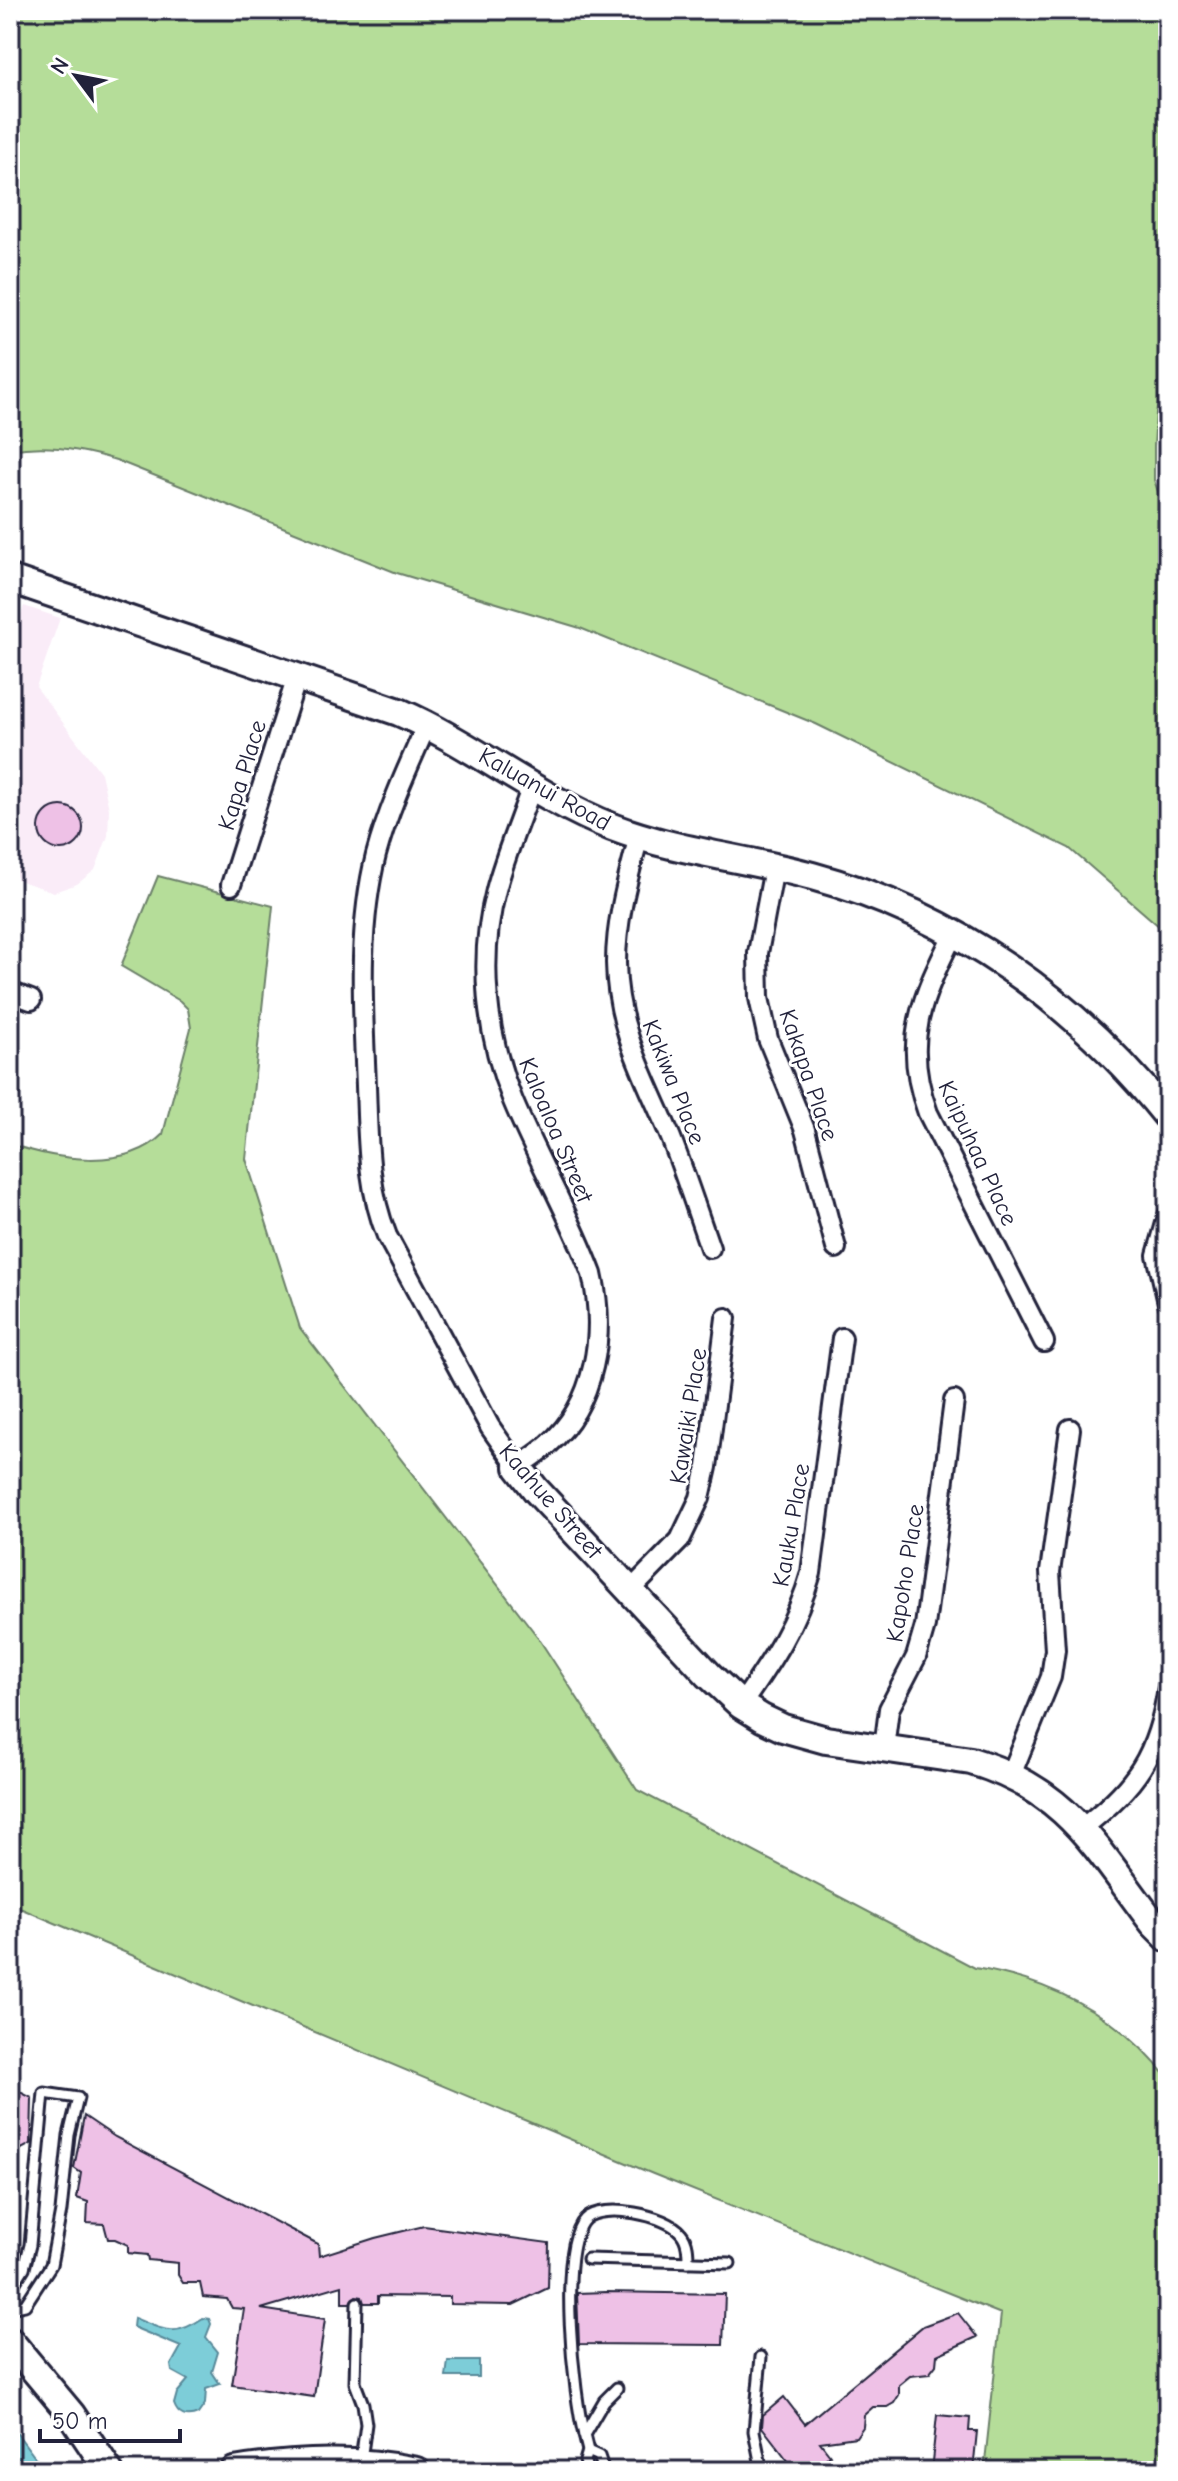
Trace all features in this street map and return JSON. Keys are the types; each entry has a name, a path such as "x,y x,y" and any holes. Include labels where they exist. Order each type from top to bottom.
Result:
{"street":[{"name":"Kaluanui Road","path":"10,579 427,724 584,815 639,836 810,875 891,903 954,933 1000,960 1062,1006 1119,1059 1168,1117"},
{"name":"Kapa Place","path":"231,885 297,677"},
{"name":"Kaahue Street","path":"427,724 384,826 365,913 362,977 369,1168 375,1201 387,1236 490,1427 536,1490 709,1675 741,1705 762,1718 804,1735 961,1759 1011,1775 1047,1796 1082,1828 1154,1924 1168,1938"},
{"name":"Kaloaloa Street","path":"518,1467 549,1444 575,1412 592,1374 599,1334 598,1304 592,1274 514,1102 495,1044 490,1014 487,983 490,923 504,864 532,786"},
{"name":"Kakiwa Place","path":"639,836 617,941 621,1013 632,1053 671,1138 710,1248"},
{"name":"Kakapa Place","path":"774,868 758,953 759,998 768,1039 805,1130 836,1248"},
{"name":"Kaipuhaa Place","path":"954,933 928,984 918,1015 914,1048 918,1081 928,1113 1044,1342"},
{"path":"10,992 31,1000"},
{"path":"1168,1216 1157,1255 1168,1303"},
{"name":"Kawaiki Place","path":"630,1591 680,1540 700,1498 707,1467 726,1318"},
{"name":"Kauku Place","path":"741,1705 788,1635 811,1573 842,1338"},
{"name":"Kapoho Place","path":"884,1748 889,1709 916,1657 925,1626 954,1401"},
{"path":"1011,1775 1047,1692 1054,1663 1050,1572 1070,1429"},
{"path":"1082,1828 1119,1800 1142,1769 1159,1728 1168,1687"},
{"path":"10,2341 64,2405 109,2471"},
{"path":"234,2471 304,2462 360,2463 416,2471"}],"lane":[{"path":"10,2290 24,2268 30,2245 44,2093 78,2098 69,2135 61,2211 51,2265 25,2305 10,2308"},
{"path":"588,2471 585,2461 588,2451 572,2365 570,2289 578,2230 585,2218 595,2213 617,2210 651,2217 675,2227 681,2233 686,2240 688,2262"},
{"path":"588,2259 730,2263"},
{"path":"357,2303 355,2383 366,2424 360,2463"},
{"path":"761,2357 754,2431 762,2471"},
{"path":"584,2435 604,2401 617,2388"},
{"path":"588,2451 599,2456 604,2471"}],"shaded area":[{"path":"24,606 60,618 36,687 101,773 109,809 108,836 95,870 77,884 54,892 18,880 10,865 10,647"}],"green space":[{"path":"10,10 1168,10 1168,355 1156,413 1154,480 1168,520 1168,934 1069,848 816,724 580,628 397,573 116,460 63,448 10,450"},
{"path":"158,876 273,906 246,1159 300,1328 537,1636 637,1790 975,1968 1031,1982 1083,2005 1129,2037 1168,2079 1168,2471 984,2471 1001,2314 653,2174 10,1904 10,1144 68,1157 110,1158 148,1146 163,1134 191,1028 188,1009 180,1001 121,966"}],"water":[{"path":"134,2318 169,2330 184,2328 203,2318 209,2319 211,2324 206,2337 218,2352 212,2372 220,2384 206,2389 205,2404 198,2414 183,2415 174,2404 177,2393 188,2380 172,2371 171,2365 181,2347 133,2327"},
{"path":"448,2361 479,2361 479,2377 446,2377"},
{"path":"10,2424 45,2471 10,2471"}],"building":[{"path":"61,806 77,812 83,828 77,844 61,850 45,844 39,828 45,812"},
{"path":"10,2087 32,2098 31,2144 10,2155"},
{"path":"84,2116 115,2137 318,2244 319,2256 424,2226 549,2243 548,2288 513,2305 450,2304 450,2297 378,2296 378,2303 364,2303 362,2297 356,2296 350,2303 342,2303 342,2285 261,2309 325,2319 314,2397 232,2385 244,2309 232,2308 227,2299 203,2297 200,2283 183,2283 178,2275 178,2263 148,2260 147,2255 128,2253 128,2245 108,2239 104,2224 87,2223 88,2202 77,2198 81,2173 74,2168"},
{"path":"577,2293 725,2294 723,2345 579,2344"},
{"path":"958,2313 977,2337 937,2355 936,2365 929,2374 910,2376 899,2385 899,2395 894,2403 887,2407 873,2407 864,2415 863,2427 856,2437 820,2442 830,2455 823,2461 825,2471 796,2471 762,2427 763,2415 784,2397 805,2424 923,2326"},
{"path":"937,2415 970,2418 969,2431 977,2431 973,2471 931,2471"}]}
